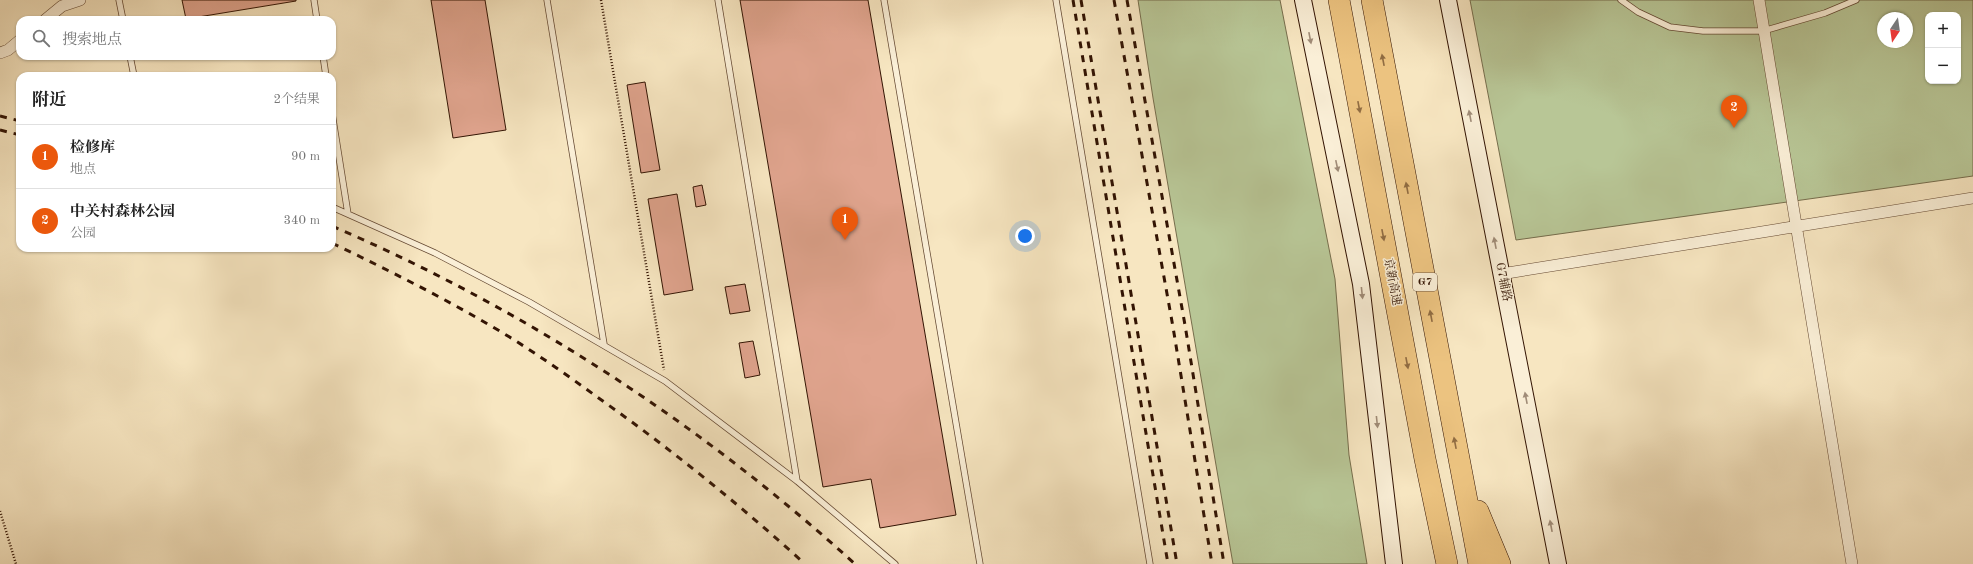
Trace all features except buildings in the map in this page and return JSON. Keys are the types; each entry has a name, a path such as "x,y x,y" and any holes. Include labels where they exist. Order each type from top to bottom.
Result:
{"highway":[{"name":"京新高速","path":"1339,0 1425,459 1447,564"},
{"name":"G7","path":"1372,0 1479,564"},
{"path":"1425,459 1433,564"},
{"path":"1459,464 1500,564"}],"street":[{"path":"50,16 62,6 80,0"},
{"path":"1303,0 1362,284 1394,564"},
{"name":"G7辅路","path":"1448,0 1558,564"},
{"path":"1759,0 1852,564"},
{"path":"0,53 8,50 16,43"},
{"path":"1501,274 1973,198"}],"lane":[{"path":"119,0 122,16"},
{"path":"314,0 316,16"},
{"path":"547,0 604,344"},
{"path":"718,0 797,481"},
{"path":"884,0 980,564"},
{"path":"1056,0 1150,564"},
{"path":"1621,0 1638,12 1670,26 1703,30 1763,31 1825,13 1856,0"},
{"path":"131,60 133,72"},
{"path":"324,60 325,72"},
{"path":"336,138 348,214"},
{"path":"336,210 442,257 529,302 666,381 797,481 895,564"}],"path":[{"path":"601,0 666,381"},
{"path":"0,511 16,564"}],"green space":[{"path":"1138,0 1280,0 1335,279 1349,455 1367,564 1233,564 1153,98"},
{"path":"1470,0 1973,0 1973,176 1516,240"}],"railway":[{"path":"1073,0 1168,564"},
{"path":"1081,0 1177,564"},
{"path":"1114,0 1173,327 1212,564"},
{"path":"1127,0 1185,325 1224,564"},
{"path":"0,116 16,120"},
{"path":"0,130 16,134"},
{"path":"336,228 403,258 473,294 541,332 607,373 672,417 735,464 796,513 855,564"},
{"path":"336,245 457,307 498,330 550,363 627,418 679,458 756,520 805,564"}],"place":[{"name":"中关村森林公园","path":"1734,128"},
{"name":"检修库","path":"845,240"}]}
